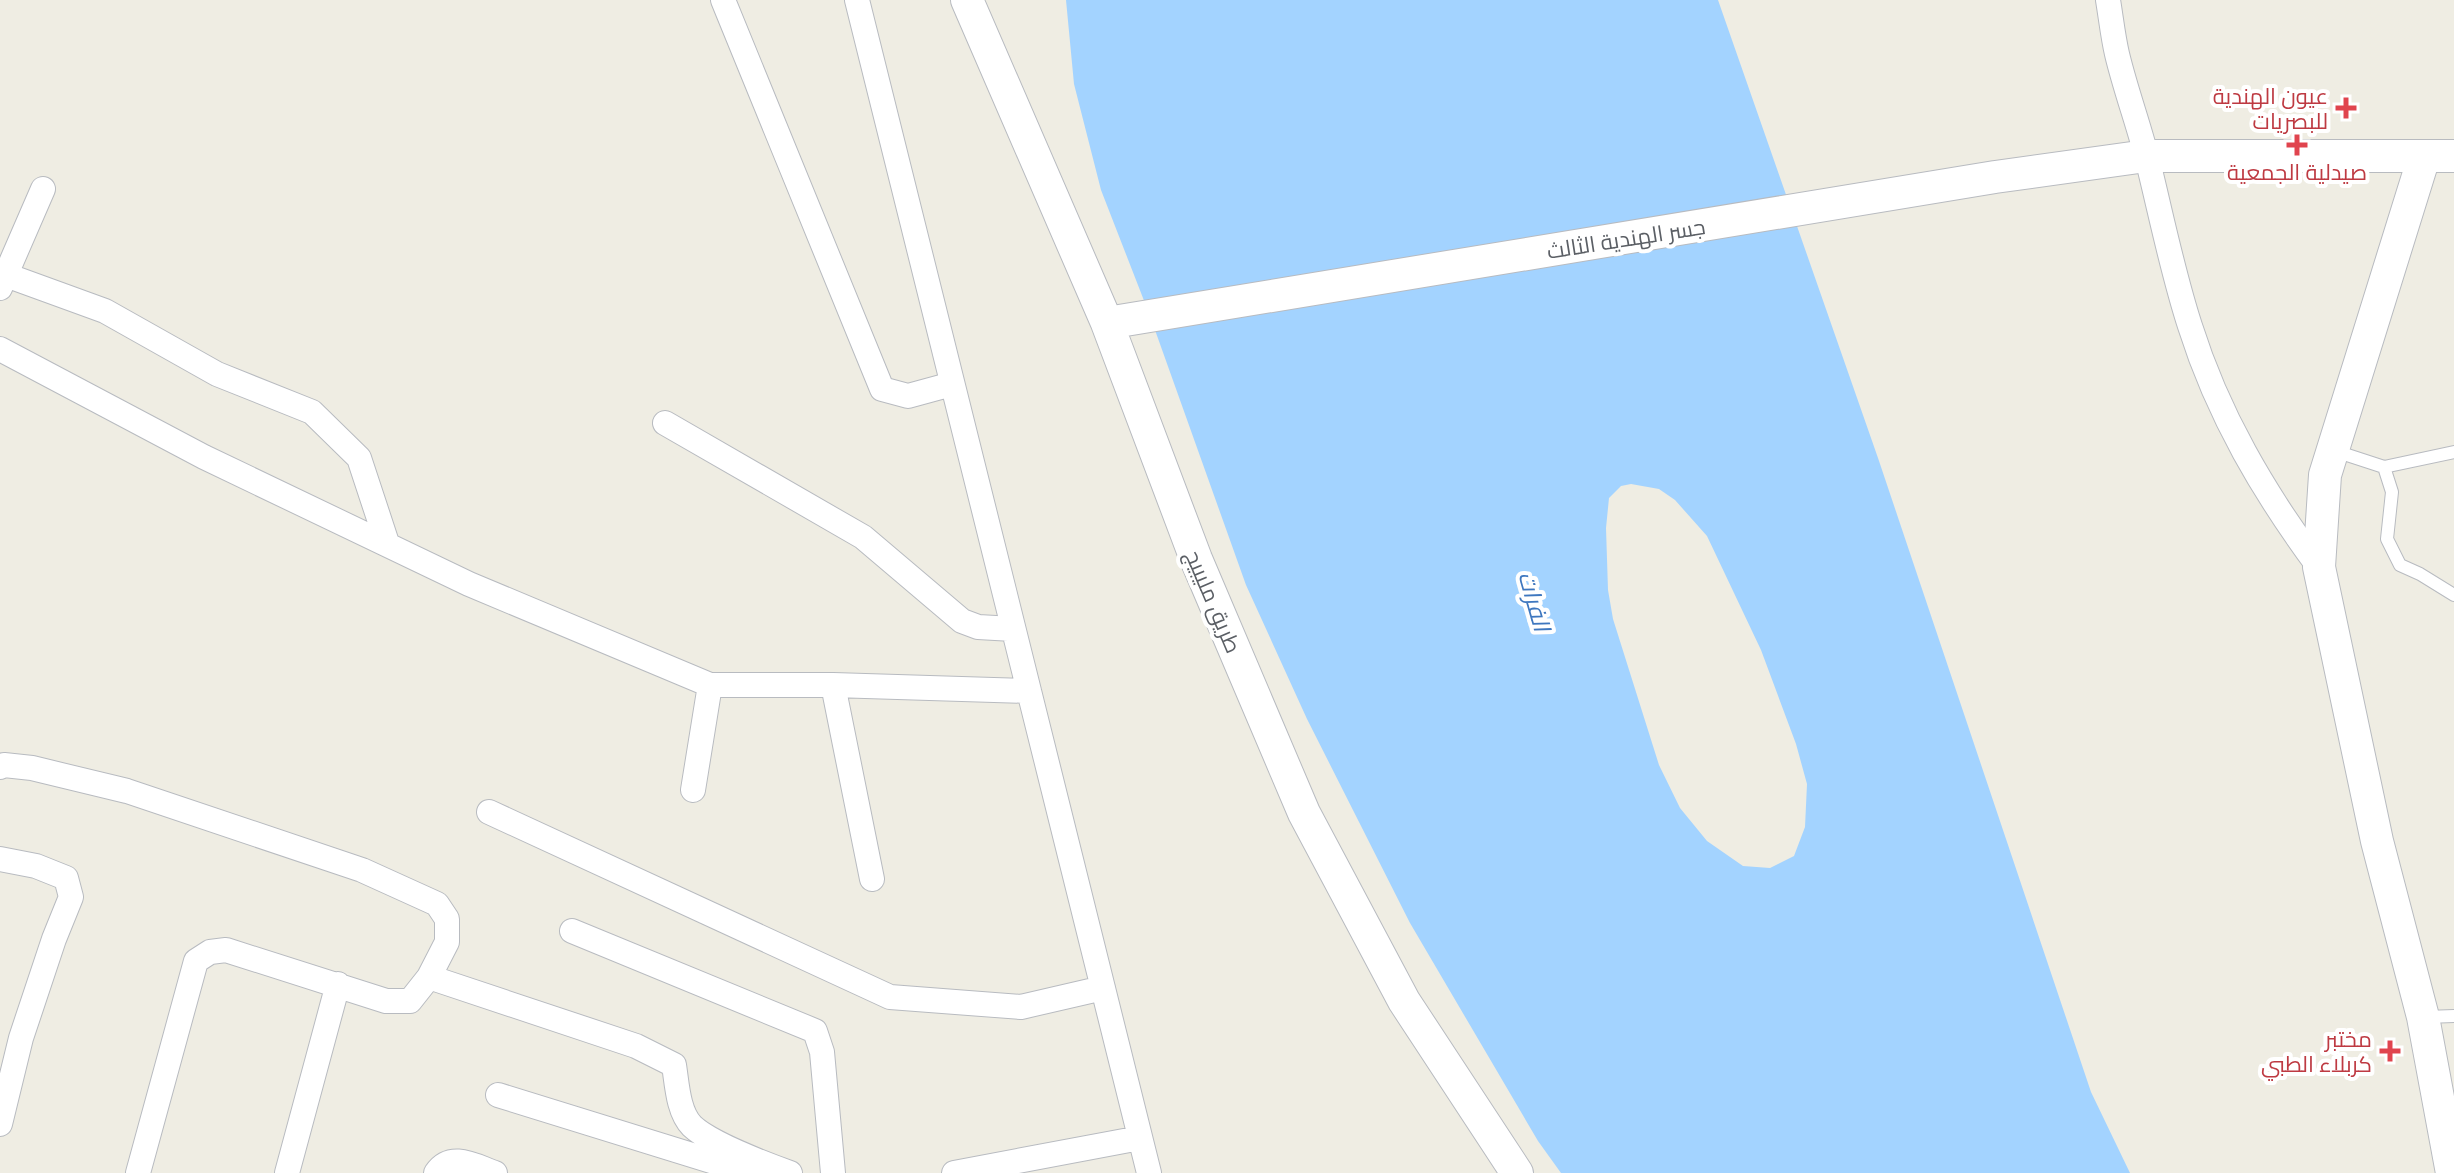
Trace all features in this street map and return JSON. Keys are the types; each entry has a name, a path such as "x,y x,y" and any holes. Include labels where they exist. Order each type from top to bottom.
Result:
{"street":[{"path":"723,0 882,389 908,396 952,384"},
{"path":"857,0 1149,1173"},
{"name":"طريق مليبيج","path":"967,0 1107,323 1196,559 1304,813 1404,1001 1517,1173"},
{"path":"2108,0 2117,53 2189,324 2208,377 2230,427 2257,476 2286,523 2319,567"},
{"name":"جسر الهندية الثالث","path":"1107,323 1995,177 2146,156 2439,157"},
{"path":"2439,157 2332,450 2325,475 2319,567 2377,841 2439,1017 2436,1086 2452,1173"},
{"path":"43,189 3,282 105,311 217,374 312,412 359,458 387,543"},
{"path":"0,349 204,457 469,584 710,685 1029,691"},
{"path":"665,423 863,537 962,621 978,627 1013,629"},
{"path":"693,790 710,685"},
{"path":"833,685 872,879"},
{"path":"0,767 32,768 127,791 362,870 437,904 447,919 447,942 429,977 410,1001 386,1001 226,950 210,952 196,961 138,1173"},
{"path":"489,812 890,997 1021,1007 1103,988"},
{"path":"0,859 36,866 66,878 71,897 21,1038 0,1124"},
{"path":"572,931 815,1031 822,1052 833,1173"},
{"path":"429,977 636,1046 674,1065 680,1102 691,1125 730,1148 781,1170"},
{"path":"287,1173 338,984"},
{"path":"2436,1086 2454,1132"},
{"path":"498,1095 737,1169 781,1170"},
{"path":"954,1173 1140,1138"},
{"path":"436,1173 448,1162 459,1160 495,1173"}],"lane":[{"path":"2332,450 2384,467 2454,452"},
{"path":"2384,467 2392,492 2387,539 2400,565 2454,595"}],"water":[{"name":"الفرات","path":"1066,0 1718,0 1878,458 2091,1092 2130,1173 1561,1173 1538,1141 1410,923 1307,719 1246,585 1150,316 1101,190 1074,84","holes":["1631,484 1659,489 1675,500 1707,536 1761,650 1796,744 1807,784 1805,827 1794,856 1770,868 1743,866 1707,841 1680,808 1659,765 1613,619 1608,590 1606,528 1609,498 1621,486"]}],"place":[{"name":"عيون الهندية للبصريات","path":"2346,108"},
{"name":"صيدلية الجمعية","path":"2297,145"},
{"name":"مختبر كربلاء الطبي","path":"2390,1051"}]}
